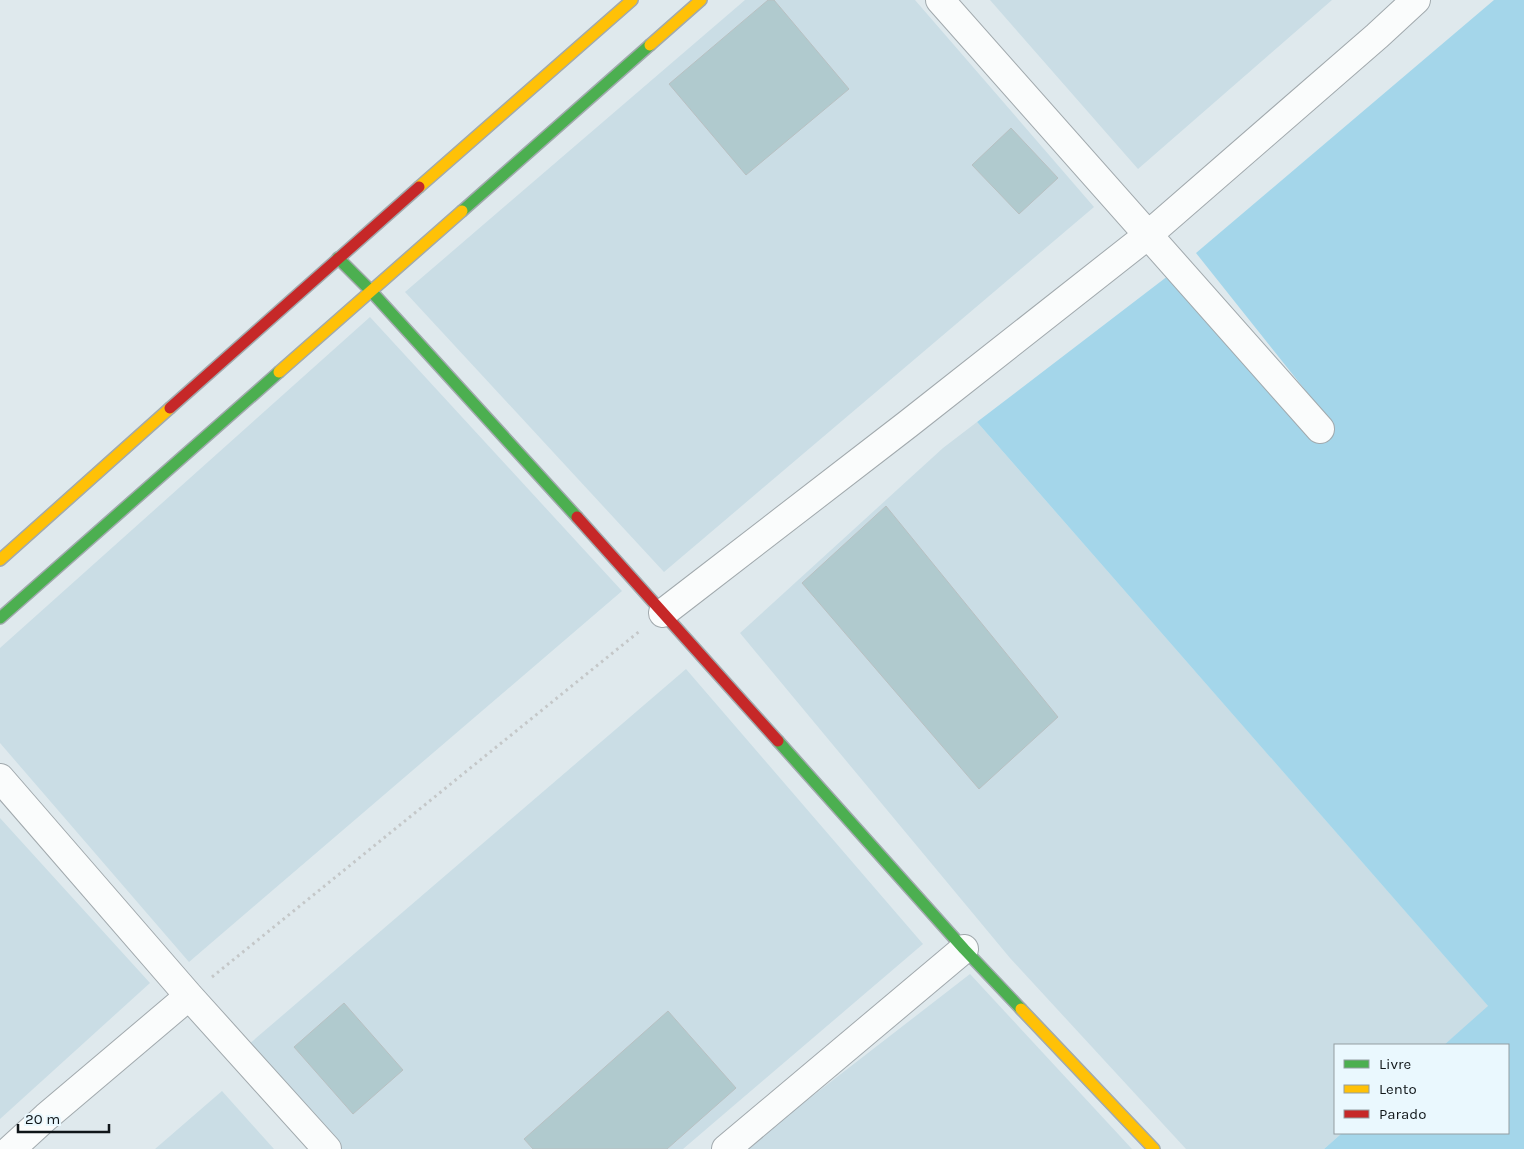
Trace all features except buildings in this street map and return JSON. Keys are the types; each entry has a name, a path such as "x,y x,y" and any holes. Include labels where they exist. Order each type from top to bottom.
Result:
{"street":[{"path":"0,560 338,258 632,0"},
{"path":"0,618 701,0"},
{"path":"940,0 1320,429"},
{"path":"663,612 908,424 1148,235 1416,0"},
{"path":"338,258 370,290 515,448 964,949 1154,1149"},
{"path":"0,778 189,996 326,1149"},
{"path":"726,1149 964,949"},
{"path":"11,1149 189,996"}],"path":[{"path":"189,996 663,612"}],"shaded area":[{"path":"745,0 915,0 1094,207 664,572 405,292"},
{"path":"990,0 1332,0 1138,169"},
{"path":"1494,0 1524,0 1524,1149 1324,1149 1341,1134 1509,1134 1509,1044 1445,1044 1488,1006 977,422 1177,269 1315,442 1333,425 1196,253"},
{"path":"370,317 622,591 189,962 0,743 0,648"},
{"path":"977,422 1489,1007 1445,1044 1334,1044 1334,1134 1341,1134 1324,1149 1186,1149 1010,958 740,633 943,448"},
{"path":"686,669 923,944 683,1149 341,1149 248,1045"},
{"path":"0,818 150,983 0,1119"},
{"path":"970,974 1132,1149 744,1149"},
{"path":"222,1091 274,1149 155,1149"}],"traffic: fast":[{"path":"462,211 650,45"},
{"path":"338,258 371,291 577,517"},
{"path":"0,618 279,372"},
{"path":"778,741 964,949 1021,1009"}],"traffic: slow":[{"path":"419,187 632,0"},
{"path":"650,45 701,0"},
{"path":"279,372 462,211"},
{"path":"0,560 170,408"},
{"path":"1021,1009 1154,1149"}],"traffic: jam":[{"path":"170,408 419,187"},
{"path":"577,517 778,741"}]}
